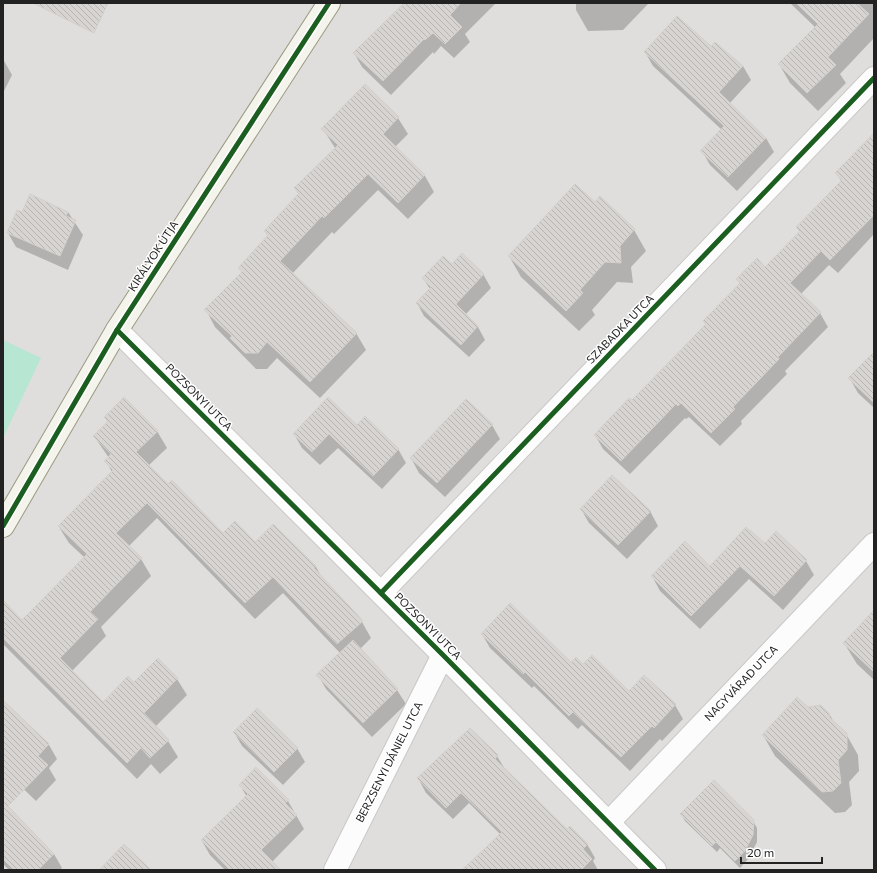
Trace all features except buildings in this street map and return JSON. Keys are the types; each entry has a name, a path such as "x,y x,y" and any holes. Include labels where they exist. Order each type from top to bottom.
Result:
{"street":[{"name":"KIRÁLYOK ÚTJA","path":"3,526 117,330 330,3"},
{"name":"SZABADKA UTCA","path":"381,593 874,78"},
{"name":"POZSONYI UTCA","path":"117,330 443,655 655,870"},
{"name":"NAGYVÁRAD UTCA","path":"609,822 874,544"},
{"name":"BERZSENYI DÁNIEL UTCA","path":"335,870 443,655"}],"shaded area":[{"path":"3,3 874,3 874,870 3,870"}],"green space":[{"path":"3,340 41,358 3,438"}],"cycle path":[{"path":"3,526 117,330 329,3"},
{"path":"381,593 874,78"},
{"path":"117,330 443,655 655,870"}]}
